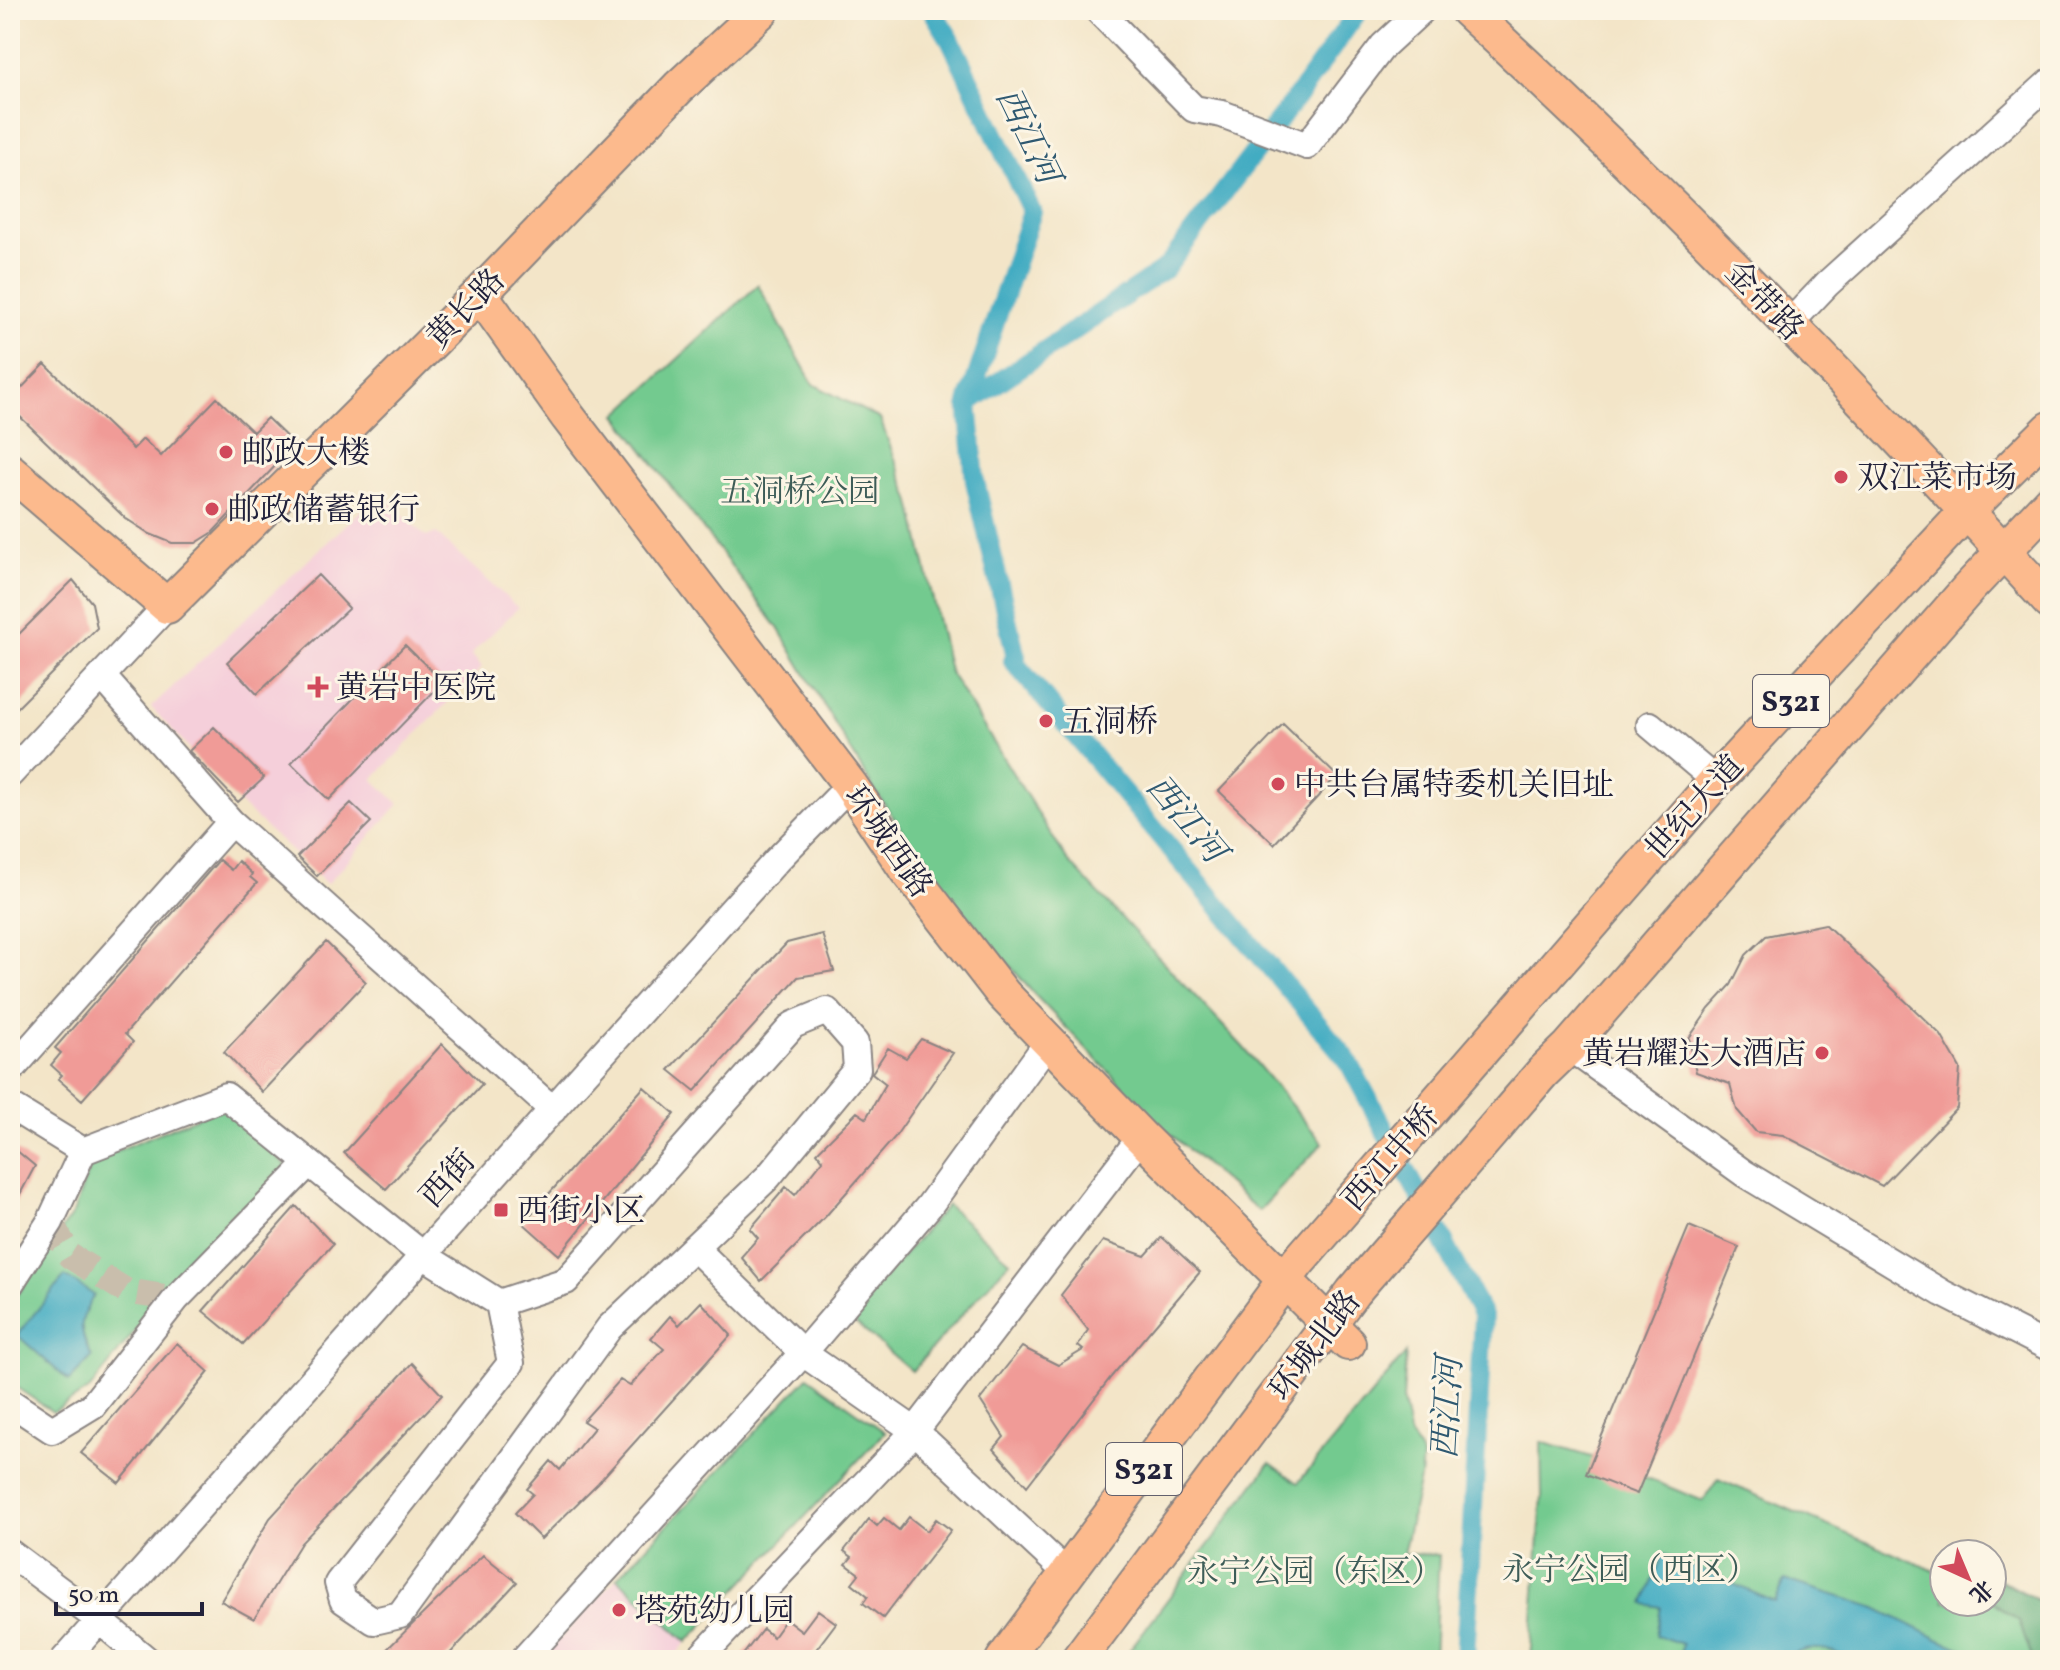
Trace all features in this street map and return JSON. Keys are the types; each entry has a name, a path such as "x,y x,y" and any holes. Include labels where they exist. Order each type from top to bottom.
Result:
{"main road":[{"name":"黄长路","path":"167,606 480,294 679,87 762,10"},
{"name":"金带路","path":"1467,10 1575,109 1789,324 2050,602"},
{"name":"环城西路","path":"480,294 568,417 850,785 906,869 1003,994 1141,1137 1339,1333"},
{"name":"世纪大道","path":"1495,1035 1715,782 1967,511 2050,429"},
{"path":"10,471 167,606"},
{"name":"世纪大道","path":"1569,1047 2003,550 2050,502"},
{"name":"西江中桥","path":"1285,1279 1495,1035"},
{"name":"环城北路","path":"1078,1660 1339,1333 1353,1292 1543,1072 1569,1047"},
{"name":"环城北路","path":"1003,1660 1285,1279"}],"street":[{"path":"1098,10 1194,109 1222,114 1307,146 1383,46 1422,10"},
{"path":"1789,324 1827,284 2050,82"},
{"path":"10,774 167,606"},
{"path":"102,676 231,822 553,1110"},
{"path":"1650,725 1702,769"},
{"name":"西街","path":"64,1660 777,860 850,785"},
{"path":"10,1071 231,822"},
{"path":"10,1284 50,1222 83,1151 226,1096 423,1255 499,1303 511,1363 338,1583 343,1600 374,1621 400,1615 609,1328 768,1177 857,1069 855,1043 827,1011 793,1025 566,1281 499,1303"},
{"path":"523,1660 803,1353 929,1206 1048,1042"},
{"path":"1569,1047 1745,1174 1942,1293 2050,1348"},
{"path":"10,1106 83,1151"},
{"path":"698,1660 915,1431 1141,1137"},
{"path":"10,1402 52,1430 93,1405 176,1299 309,1163"},
{"path":"694,1247 803,1353 915,1431 1067,1573"},
{"path":"10,1553 147,1660"}],"shaded area":[{"name":"黄岩中医院","path":"380,493 426,537 436,533 518,608 471,654 482,667 373,779 399,804 327,884 238,802 151,707"},
{"name":"塔苑幼儿园","path":"617,1578 687,1642 671,1660 540,1660"}],"green space":[{"name":"五洞桥公园","path":"758,285 813,384 880,419 911,502 949,671 1067,860 1243,1047 1323,1143 1259,1211 1159,1124 1033,993 937,880 875,791 778,628 617,415"},
{"path":"224,1106 290,1169 208,1246 151,1310 90,1389 53,1412 10,1383 10,1306 73,1213 92,1161"},
{"path":"947,1205 1010,1261 912,1371 849,1318"},
{"name":"永宁公园（东区）","path":"1406,1353 1403,1401 1409,1433 1422,1456 1420,1479 1403,1554 1439,1555 1434,1660 1122,1660 1270,1463 1298,1483"},
{"path":"808,1377 885,1432 687,1642 617,1578"},
{"name":"永宁公园（西区）","path":"1541,1442 1605,1461 1703,1501 1718,1479 1928,1568 1928,1618 2008,1618 2008,1584 2050,1604 2050,1660 1530,1660 1542,1497"},
{"path":"2008,1584 2050,1604 2050,1660 2033,1660 2019,1621 2008,1613"}],"water":[{"path":"65,1276 94,1295 85,1311 82,1325 92,1357 69,1381 17,1335"},
{"path":"1663,1554 1775,1602 1785,1580 1876,1608 1942,1641 1992,1660 1847,1660 1832,1651 1816,1649 1799,1652 1784,1660 1680,1660 1682,1644 1656,1635 1661,1607 1644,1604"}],"building":[{"name":"邮政大楼","path":"45,364 133,449 143,439 161,456 217,398 253,432 267,418 295,445 212,533 196,543 172,543 125,518 10,407 10,400"},
{"path":"318,575 349,608 257,694 227,662"},
{"path":"73,580 92,603 97,628 10,715 10,643"},
{"path":"405,645 443,682 329,800 291,763"},
{"name":"中共台属特委机关旧址","path":"1283,724 1337,776 1274,844 1219,791"},
{"path":"214,727 264,778 238,802 189,751"},
{"path":"351,803 371,822 317,876 297,857"},
{"path":"219,860 231,870 238,861 257,883 125,1034 133,1042 82,1100 58,1079 62,1075 51,1065 61,1053 55,1048"},
{"name":"黄岩耀达大酒店","path":"1825,924 1941,1035 1960,1068 1957,1108 1882,1186 1783,1135 1756,1132 1737,1110 1730,1084 1696,1072 1689,1038 1731,985 1746,955 1766,936"},
{"path":"822,934 834,971 798,977 695,1091 669,1070 787,943"},
{"path":"326,942 366,982 262,1092 224,1052"},
{"path":"921,1039 953,1053 895,1137 825,1217 761,1281 741,1257 758,1238 750,1229 786,1187 795,1195 823,1160 817,1152 857,1112 866,1118 886,1084 872,1073 888,1048 906,1058"},
{"path":"442,1044 482,1084 386,1189 344,1153"},
{"path":"644,1087 675,1114 559,1255 523,1223"},
{"path":"10,1145 35,1166 10,1213"},
{"path":"296,1206 333,1244 243,1344 203,1311"},
{"path":"1689,1226 1739,1247 1637,1494 1586,1474"},
{"path":"1162,1237 1200,1272 1111,1377 1027,1486 994,1449 1004,1437 980,1400 1022,1347 1058,1365 1083,1350 1078,1346 1088,1330 1061,1295 1103,1241 1145,1256"},
{"path":"701,1302 731,1335 598,1483 541,1539 515,1513 533,1494 527,1489 551,1461 560,1470 594,1428 583,1421 620,1380 630,1386 664,1349 651,1338 670,1316 679,1325"},
{"path":"177,1343 209,1372 119,1483 81,1453"},
{"path":"412,1363 442,1395 301,1543 254,1619 221,1601 270,1518"},
{"path":"909,1517 927,1531 936,1519 951,1530 883,1618 863,1603 868,1596 852,1583 859,1574 846,1564 852,1557 844,1551 869,1519 877,1526 884,1518 899,1530"},
{"path":"483,1555 517,1582 444,1660 376,1660"},
{"path":"818,1610 836,1623 808,1660 739,1660 763,1629 773,1637 786,1619 802,1631"}],"waterway":[{"name":"西江河","path":"932,10 950,39 1032,212 968,403 975,481 1016,657 1013,661 1347,1059 1483,1316 1465,1660"},
{"path":"968,403 1166,268 1359,10"}],"tunnel":[{"path":"50,1222 70,1256 126,1291 176,1299"}],"place":[{"name":"邮政大楼","path":"226,452"},
{"name":"双江菜市场","path":"1841,477"},
{"name":"邮政储蓄银行","path":"212,509"},
{"name":"黄岩中医院","path":"318,687"},
{"name":"五洞桥","path":"1046,721"},
{"name":"中共台属特委机关旧址","path":"1278,784"},
{"name":"黄岩耀达大酒店","path":"1822,1053"},
{"name":"西街小区","path":"501,1210"},
{"name":"塔苑幼儿园","path":"619,1610"}]}
